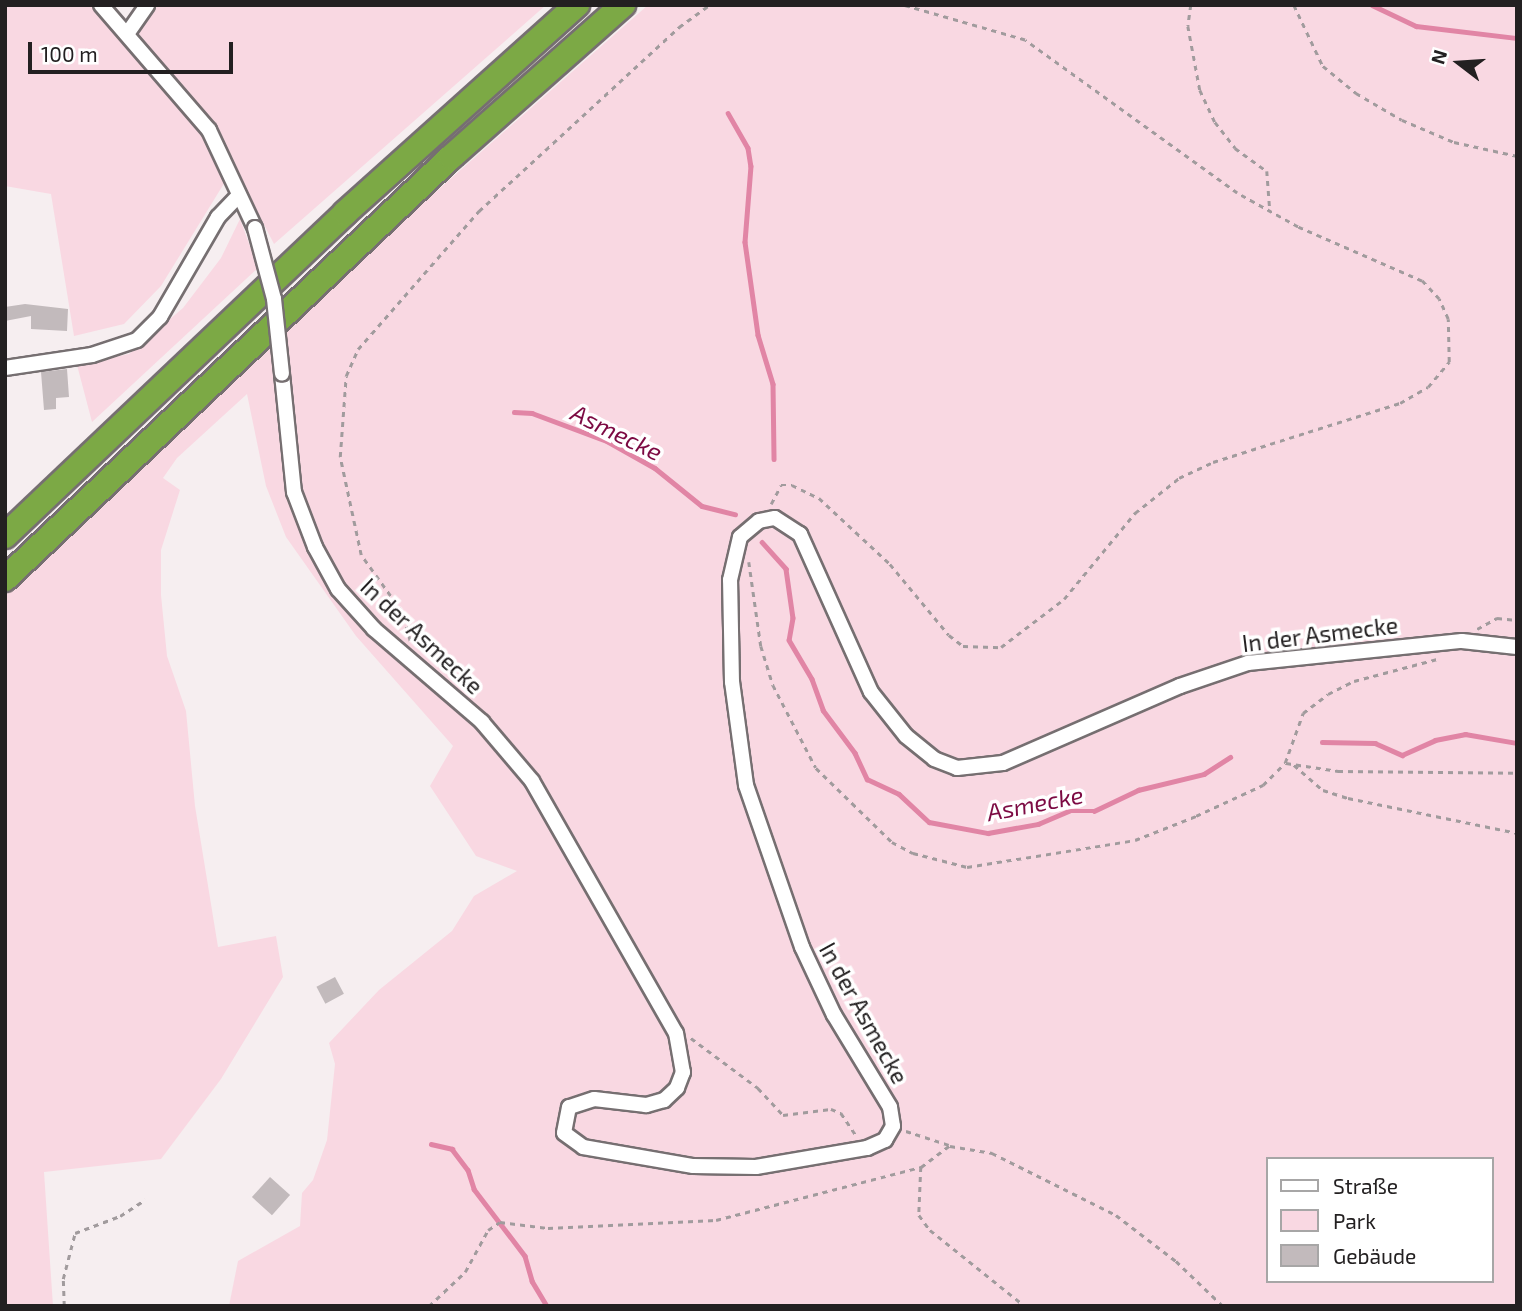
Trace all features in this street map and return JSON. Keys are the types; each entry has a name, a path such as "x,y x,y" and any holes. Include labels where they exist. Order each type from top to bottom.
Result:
{"highway":[{"path":"5,536 345,214 577,5"},
{"path":"5,579 451,157 623,5"}],"street":[{"name":"In der Asmecke","path":"102,5 209,130 255,228 274,299 294,492 315,547 338,589 411,662 482,722 532,781 676,1033 683,1072 672,1095 646,1105 594,1099 575,1102 563,1119 568,1139 583,1147 727,1168 867,1148"},
{"path":"127,34 147,5"},
{"path":"5,368 110,352 137,340 160,317 218,217 239,195"},
{"name":"In der Asmecke","path":"892,1126 890,1107 834,1015 802,947 746,785 732,682 730,580 740,537 766,518 792,526 807,545 858,666 891,721 921,750 957,768 1003,763 1180,687 1248,663 1462,641 1517,647"},
{"path":"867,1148 885,1140 892,1126"}],"path":[{"path":"411,662 410,632 402,612 361,555 340,457 346,376 358,349 480,211 679,27 709,5"},
{"path":"766,518 780,485 819,498 890,564 949,635 963,646 1001,647 1064,599 1135,513 1178,478 1213,462 1400,403 1440,376 1448,362 1452,331 1439,299 1422,281 1269,211 1237,193 1048,53 1025,40 903,5"},
{"path":"1191,5 1188,26 1200,90 1214,122 1235,148 1267,171 1269,211"},
{"path":"1294,5 1323,66 1356,93 1402,120 1454,142 1517,156"},
{"path":"1517,620 1497,618 1462,641 1450,655 1354,681 1328,694 1303,713 1285,763 1338,771 1517,773"},
{"path":"1294,765 1323,790 1335,794 1517,833"},
{"path":"676,1033 691,1038 732,1068 783,1115 820,1108 841,1113 867,1148"},
{"path":"892,1126 950,1145 992,1153 1116,1215 1175,1261 1223,1306"},
{"path":"429,1306 465,1272 488,1230 500,1222 548,1228 716,1220 921,1167 950,1145"},
{"path":"921,1167 919,1215 930,1230 1025,1306"},
{"path":"65,1306 62,1279 75,1233 120,1216 145,1200"}],"green space":[{"path":"5,5 97,5 205,134 228,177 161,286 124,324 74,336 51,194 5,186"},
{"path":"158,5 546,5 274,244 213,126 136,35"},
{"path":"648,5 1517,5 1517,1306 229,1306 238,1261 300,1226 302,1193 313,1180 327,1140 335,1064 329,1043 379,990 452,931 474,896 517,871 476,856 430,786 453,746 356,636 286,537 266,486 247,394 177,458 163,478 180,490 161,550 161,595 167,656 186,711 195,806 218,947 276,936 283,977 221,1079 161,1159 44,1172 53,1306 5,1306 5,594 299,312"},
{"path":"240,219 258,268 92,422 77,365 129,354 183,308 221,258"}],"building":[{"path":"25,304 68,309 67,331 31,329 31,316 5,321 5,307"},
{"path":"67,369 69,397 56,398 56,409 44,410 41,372"},
{"path":"335,977 344,994 325,1004 316,987"},
{"path":"270,1177 290,1195 272,1215 252,1197"}],"waterway":[{"path":"1372,5 1416,26 1517,38"},
{"path":"728,113 748,148 751,166 745,242 758,335 773,384 774,459"},
{"name":"Asmecke","path":"514,412 532,413 607,441 655,468 702,506 735,514"},
{"name":"Asmecke","path":"762,542 786,569 793,618 789,640 812,679 823,710 855,753 867,779 899,794 929,822 988,833 1038,824 1069,811 1094,811 1138,790 1204,774 1230,757"},
{"name":"Asmecke","path":"1322,742 1375,743 1402,755 1435,740 1465,734 1517,743"},
{"path":"431,1144 452,1149 468,1170 474,1189 525,1256 532,1281 547,1306"}]}
